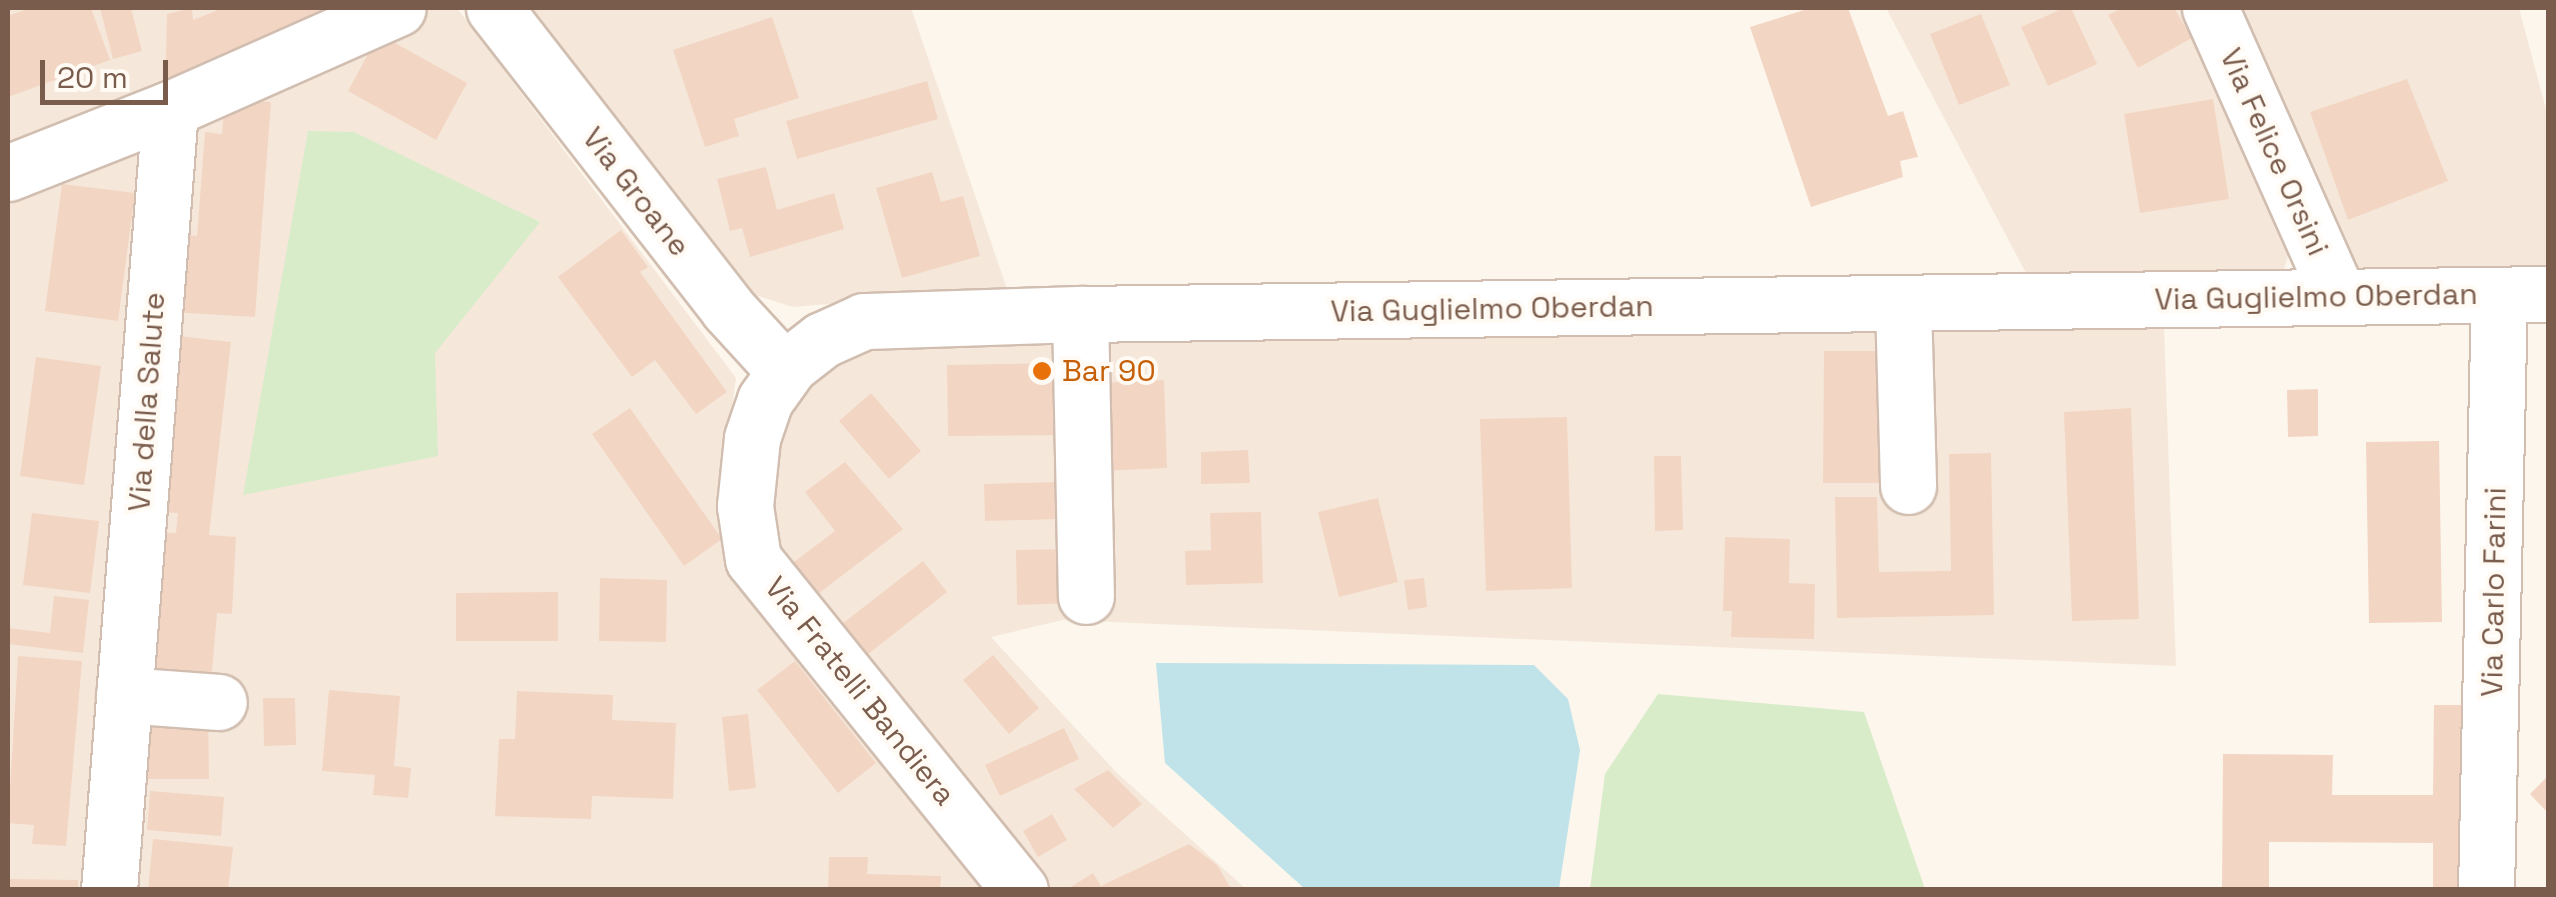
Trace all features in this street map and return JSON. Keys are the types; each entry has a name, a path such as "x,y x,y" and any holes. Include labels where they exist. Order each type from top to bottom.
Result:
{"street":[{"path":"8,173 170,108 398,8"},
{"name":"Via Groane","path":"494,8 728,309 772,357 790,366"},
{"name":"Via Felice Orsini","path":"2210,8 2338,296"},
{"name":"Via della Salute","path":"109,890 170,108"},
{"name":"Via Guglielmo Oberdan","path":"790,366 822,340 864,322 1080,314 2524,295"},
{"name":"Via Carlo Farini","path":"2486,890 2524,295"},
{"path":"1903,304 1908,486"},
{"path":"1080,314 1086,596"},
{"name":"Via Fratelli Bandiera","path":"790,366 765,400 752,438 745,506 753,560 1020,890"},
{"path":"124,695 219,702"}],"shaded area":[{"path":"8,8 457,8 736,378 718,512 728,558 982,889 8,889"},
{"path":"523,8 911,8 1007,289 793,307 749,293"},
{"path":"1886,8 2189,8 2294,236 2284,269 2027,275"},
{"path":"2240,8 2519,8 2548,117 2548,266 2352,271"},
{"path":"2164,327 2176,666 1063,620 991,637 1117,773 1246,889 1042,889 773,553 765,506 781,419 804,379 883,340"}],"green space":[{"path":"308,131 354,132 540,222 435,353 438,456 243,495"},
{"path":"1658,694 1864,712 1925,889 1590,889 1605,774"}],"water":[{"path":"1156,663 1534,665 1568,699 1580,750 1559,889 1305,889 1165,763"}],"building":[{"path":"30,8 91,8 110,60 8,97 8,16"},
{"path":"100,8 131,8 142,51 113,59"},
{"path":"192,8 193,20 223,8 357,8 165,91 167,14"},
{"path":"1811,8 1848,8 1888,116 1903,111 1918,157 1900,161 1903,177 1811,207 1750,27"},
{"path":"2071,8 2097,64 2048,86 2021,27"},
{"path":"2122,8 2174,8 2192,38 2138,68 2108,15"},
{"path":"1981,14 2010,85 1959,105 1930,34"},
{"path":"772,17 799,98 734,119 739,136 705,147 673,50"},
{"path":"379,34 467,83 436,140 348,91"},
{"path":"2407,79 2448,181 2348,220 2310,112"},
{"path":"927,81 938,119 797,159 786,121"},
{"path":"225,99 271,102 255,317 172,312 178,234 197,236 205,132 222,134"},
{"path":"2213,99 2229,199 2140,213 2124,114"},
{"path":"766,167 777,210 834,193 844,229 750,257 742,228 730,231 717,179"},
{"path":"932,172 941,202 963,196 980,256 902,278 876,188"},
{"path":"62,184 135,193 118,321 45,311"},
{"path":"621,230 648,267 640,272 727,392 696,414 655,360 632,377 558,277"},
{"path":"178,336 231,342 209,535 236,537 232,614 217,613 210,694 139,689 156,532 176,533 178,513 158,512"},
{"path":"1824,351 1892,351 1891,483 1823,483"},
{"path":"36,357 101,366 84,485 20,476"},
{"path":"1062,363 1063,435 948,436 947,365"},
{"path":"1164,380 1167,468 1099,471 1096,383"},
{"path":"2318,389 2318,436 2288,437 2287,390"},
{"path":"871,393 921,451 889,479 839,421"},
{"path":"630,408 722,539 684,566 592,434"},
{"path":"2131,408 2139,619 2072,621 2064,412"},
{"path":"1567,417 1572,588 1486,591 1480,419"},
{"path":"2439,441 2442,622 2369,623 2366,442"},
{"path":"1248,450 1250,483 1201,484 1201,452"},
{"path":"1991,453 1994,615 1837,618 1835,497 1877,497 1879,572 1951,571 1949,454"},
{"path":"1654,456 1681,456 1683,530 1655,531"},
{"path":"845,462 903,529 814,597 790,565 835,531 805,492"},
{"path":"1058,482 1060,519 985,521 984,484"},
{"path":"1378,498 1398,582 1339,597 1318,512"},
{"path":"1261,512 1263,583 1186,585 1185,551 1211,550 1210,513"},
{"path":"32,513 99,521 90,593 23,585"},
{"path":"1725,537 1790,539 1789,583 1815,584 1814,639 1731,637 1732,611 1723,611"},
{"path":"1070,549 1072,603 1017,605 1016,550"},
{"path":"923,561 947,592 862,659 838,627"},
{"path":"600,578 667,580 666,642 599,641"},
{"path":"1424,578 1427,607 1408,610 1404,580"},
{"path":"558,592 558,641 456,641 456,593"},
{"path":"54,596 89,600 83,653 8,644 8,628 50,633"},
{"path":"993,655 1039,708 1009,734 963,680"},
{"path":"18,656 82,661 66,846 32,844 34,825 8,823"},
{"path":"795,661 876,763 838,793 757,690"},
{"path":"329,690 400,696 394,766 411,768 408,798 373,795 375,775 322,771"},
{"path":"517,691 613,695 612,720 676,723 673,799 592,796 591,819 495,816 499,739 515,739"},
{"path":"263,698 295,698 296,745 264,746"},
{"path":"2434,705 2470,705 2469,890 2433,890 2433,843 2269,842 2269,890 2222,890 2223,754 2333,755 2332,795 2433,795"},
{"path":"137,710 208,710 209,779 136,779"},
{"path":"748,714 756,788 729,791 722,717"},
{"path":"1064,728 1079,759 1000,796 985,765"},
{"path":"1108,770 1142,804 1113,828 1074,789"},
{"path":"2548,776 2548,813 2530,794"},
{"path":"150,791 224,797 221,836 147,830"},
{"path":"1052,814 1067,840 1038,857 1023,831"},
{"path":"153,839 233,847 228,890 148,890"},
{"path":"1189,844 1217,865 1232,890 1066,890 1093,873 1101,886"},
{"path":"829,857 868,857 867,874 941,876 940,890 828,890"},
{"path":"8,879 78,880 78,890 8,890"}],"place":[{"name":"Bar 90","path":"1042,371"}]}
